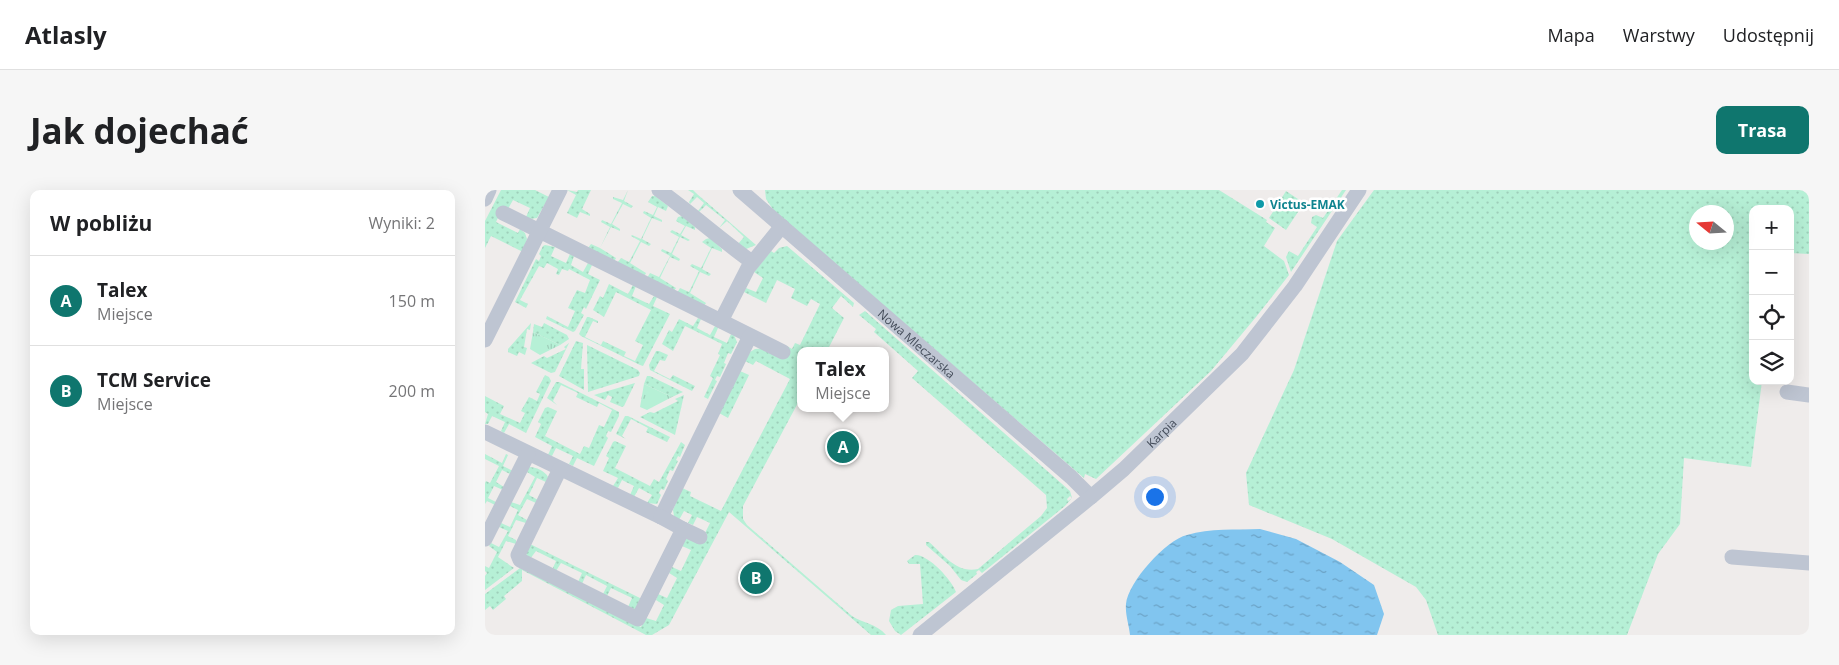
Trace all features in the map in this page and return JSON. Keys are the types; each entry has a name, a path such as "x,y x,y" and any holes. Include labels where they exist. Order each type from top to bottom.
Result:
{"street":[{"path":"485,198 489,190"},
{"path":"485,340 560,190"},
{"path":"659,190 730,247 752,262"},
{"name":"Nowa Mleczarska","path":"740,190 1064,470 1091,497"},
{"name":"Karpia","path":"920,635 1124,469 1242,354 1295,286 1359,190"},
{"path":"503,214 783,352"},
{"path":"721,321 752,262 782,226"},
{"path":"661,517 750,336"},
{"path":"1787,392 1809,395"},
{"path":"485,432 700,537"},
{"path":"485,539 528,454"},
{"path":"560,469 518,555 520,560 638,619 683,529"},
{"path":"1732,557 1809,564"}],"green space":[{"path":"501,190 535,190 549,197 537,218 530,219 526,217 530,208 513,200 508,209 503,207 496,222 518,233 520,229 525,233 527,239 523,252 491,236 485,248 485,221"},
{"path":"567,190 577,192 578,190 591,190 582,209 590,214 590,216 580,212 577,218 567,213 576,195"},
{"path":"628,190 624,201 633,206 631,208 623,204 612,224 620,229 620,231 611,227 600,248 610,227 601,222 602,220 611,224 622,203 613,199 613,197 623,200"},
{"path":"688,190 693,190 756,245 746,249 738,244 744,237 727,221 719,228 725,220 706,205 699,212 704,203 697,197 690,204 689,202 694,194"},
{"path":"765,190 1219,190 1267,220 1266,222 1275,228 1264,246 1284,261 1289,275 1211,371 1096,479 1085,474 1084,478 774,211 766,199"},
{"path":"1342,190 1346,190 1291,272 1286,257 1289,251 1298,256 1317,227 1311,223 1312,217 1316,215 1323,218"},
{"path":"1374,190 1809,190 1809,254 1794,253 1794,205 1749,205 1749,385 1761,385 1751,467 1684,458 1680,524 1658,554 1627,635 1438,635 1426,600 1416,587 1332,539 1249,505 1246,473 1294,370 1337,241"},
{"path":"1286,191 1304,203 1286,230 1269,218"},
{"path":"652,196 655,196 668,206 666,211 658,207 654,216 662,220 662,222 652,218 642,239 651,244 649,246 641,242 630,263 646,273 644,277 617,263 621,258 629,262 640,241 631,236 641,239 651,218 643,213 644,211 653,215 657,207 648,202"},
{"path":"682,216 695,227 695,230 686,226 681,235 690,240 688,241 680,237 672,254 680,259 679,261 670,257 660,278 676,288 674,291 647,278 650,273 659,277 670,256 661,251 662,249 671,253 679,237 670,232 672,230 680,234 685,226 676,221 678,217"},
{"path":"710,238 722,249 722,252 712,248 702,269 711,274 709,276 700,272 690,293 706,303 704,306 677,293 680,288 689,292 699,271 690,266 692,264 701,268 711,248 702,242"},
{"path":"591,244 616,258 614,262 588,248"},
{"path":"545,245 555,247 551,256 566,263 570,254 574,256 571,265 583,272 588,263 592,265 588,274 600,280 586,309 584,307 581,313 584,315 573,332 546,319 547,316 568,327 575,311 568,308 577,290 585,293 590,280 569,269 568,271 562,269 559,275 556,274 558,269 547,263 544,268 539,266 520,300 528,304 526,308 515,302 536,259 539,261 541,256 539,254"},
{"path":"787,246 854,303 853,307 841,296 832,308 844,318 829,347 797,347 797,405 743,506 743,519 747,525 852,616 878,628 886,635 871,635 729,512 669,625 652,635 646,635 522,570 522,581 504,596 506,599 493,610 490,606 485,610 485,594 520,568 641,627 646,618 656,621 664,605 656,600 658,594 667,598 677,578 669,573 672,567 681,571 691,550 682,546 686,538 700,543 710,523 697,517 693,525 688,523 692,515 684,511 679,520 674,516 673,510 682,488 691,492 690,496 721,511 790,379 756,361 753,365 745,361 750,352 755,349 787,346 792,349 795,343 800,345 820,304 811,299 807,306 791,298 795,289 777,280 766,303 744,292 746,288 756,292 763,278 754,272 771,251 774,253 779,248"},
{"path":"609,284 628,294 633,285 636,286 632,296 649,304 654,296 657,297 653,306 670,314 643,366 581,336 579,334 587,317 598,321 598,323 593,321 585,337 601,345 603,341 626,352 624,356 635,361 643,345 635,341 651,310 616,292 604,317 593,310 600,296 603,298"},
{"path":"865,311 1070,491 1072,498 1065,506 982,573 979,570 976,572 977,574 967,582 961,580 950,566 926,545 926,542 929,542 957,566 970,570 978,569 1041,516 1047,508 1046,495 912,378 918,371 874,332 876,329 859,315"},
{"path":"698,318 701,319 697,328 710,335 715,326 718,328 714,337 727,343 731,334 734,335 737,342 731,354 728,353 724,363 726,364 720,377 717,376 715,380 717,381 708,399 704,397 713,378 710,376 720,355 718,354 722,344 685,326 673,351 662,344 669,330 672,332 679,319 693,326"},
{"path":"531,323 530,330 527,329 524,347 527,348 525,355 519,352 517,356 508,352 508,349"},
{"path":"544,323 567,335 569,339 560,345 533,332 534,324 542,327"},
{"path":"533,332 560,345 540,355 530,349"},
{"path":"576,341 583,343 581,369 584,369 584,390 559,376"},
{"path":"569,343 555,372 551,373 531,363 544,356 547,358 566,349 564,347"},
{"path":"587,345 638,370 639,376 588,392"},
{"path":"656,351 668,355 665,361 660,360 654,371 670,379 673,375 695,386 692,391 650,370 649,365"},
{"path":"740,371 749,375 728,418 719,413"},
{"path":"545,375 551,381 526,433 509,424 504,433 501,431 505,422 492,416 488,424 485,424 488,414 485,412 485,396 504,406 500,414 520,423 525,413 521,411 529,397 537,401 540,394 536,392"},
{"path":"647,376 683,392 672,397 644,384"},
{"path":"556,382 619,412 611,432 608,431 606,436 608,438 594,466 577,458 573,466 569,464 573,456 556,448 552,456 548,455 552,446 535,437 541,424 538,422 545,408 548,407 557,411 545,436 580,454 584,446 589,448 599,425 604,427 612,410 599,403 597,407 576,397 578,393 561,385 553,401 557,405 547,398"},
{"path":"635,383 622,407 610,402 612,397 608,395 605,400 594,395"},
{"path":"644,384 672,397 647,410 640,407"},
{"path":"684,395 675,435 640,417 650,412 654,413 678,401 675,399"},
{"path":"625,416 670,437 667,442 646,432 648,428 631,419 622,436 626,439 616,434"},
{"path":"615,441 626,446 615,468 650,486 654,479 659,482 681,442 685,445 680,457 678,456 676,460 678,461 673,471 670,470 664,490 661,489 659,493 661,495 657,504 647,503 652,495 639,488 634,497 630,495 634,486 622,480 618,488 613,486 618,478 603,471 609,458 606,456"},
{"path":"485,454 502,463 506,454 508,455 503,466 513,471 510,474 502,470 496,482 504,487 503,490 494,486 488,498 496,502 495,505 487,501 485,504 485,483 486,481 490,483 499,466 485,459"},
{"path":"529,467 540,470 548,477 546,482 537,478 529,495 538,500 536,503 527,499 518,515 527,520 526,523 516,520 508,536 516,540 516,544 506,541 498,557 514,568 485,590 485,576 487,573 485,566 489,568 497,552 489,546 491,543 499,547 508,531 499,527 501,523 510,527 518,510 510,506 511,502 520,505 535,477 527,472"},
{"path":"530,544 642,599 636,609 633,609 628,607 632,598 611,588 607,596 603,594 607,586 586,575 582,584 578,582 582,573 561,563 556,571 552,570 556,561 536,551 530,559 526,554"},
{"path":"915,555 933,563 950,581 956,592 901,635 895,631 889,621 891,610 898,606 923,604 920,564 909,564 907,561"}],"water":[{"path":"1260,529 1296,539 1340,562 1374,585 1384,614 1377,635 1130,635 1126,608 1128,595 1149,563 1159,553 1178,538 1187,535 1214,530"}],"place":[{"name":"Victus-EMAK","path":"1260,204"},
{"name":"Talex","path":"843,447"},
{"name":"TCM Service","path":"756,578"}]}
